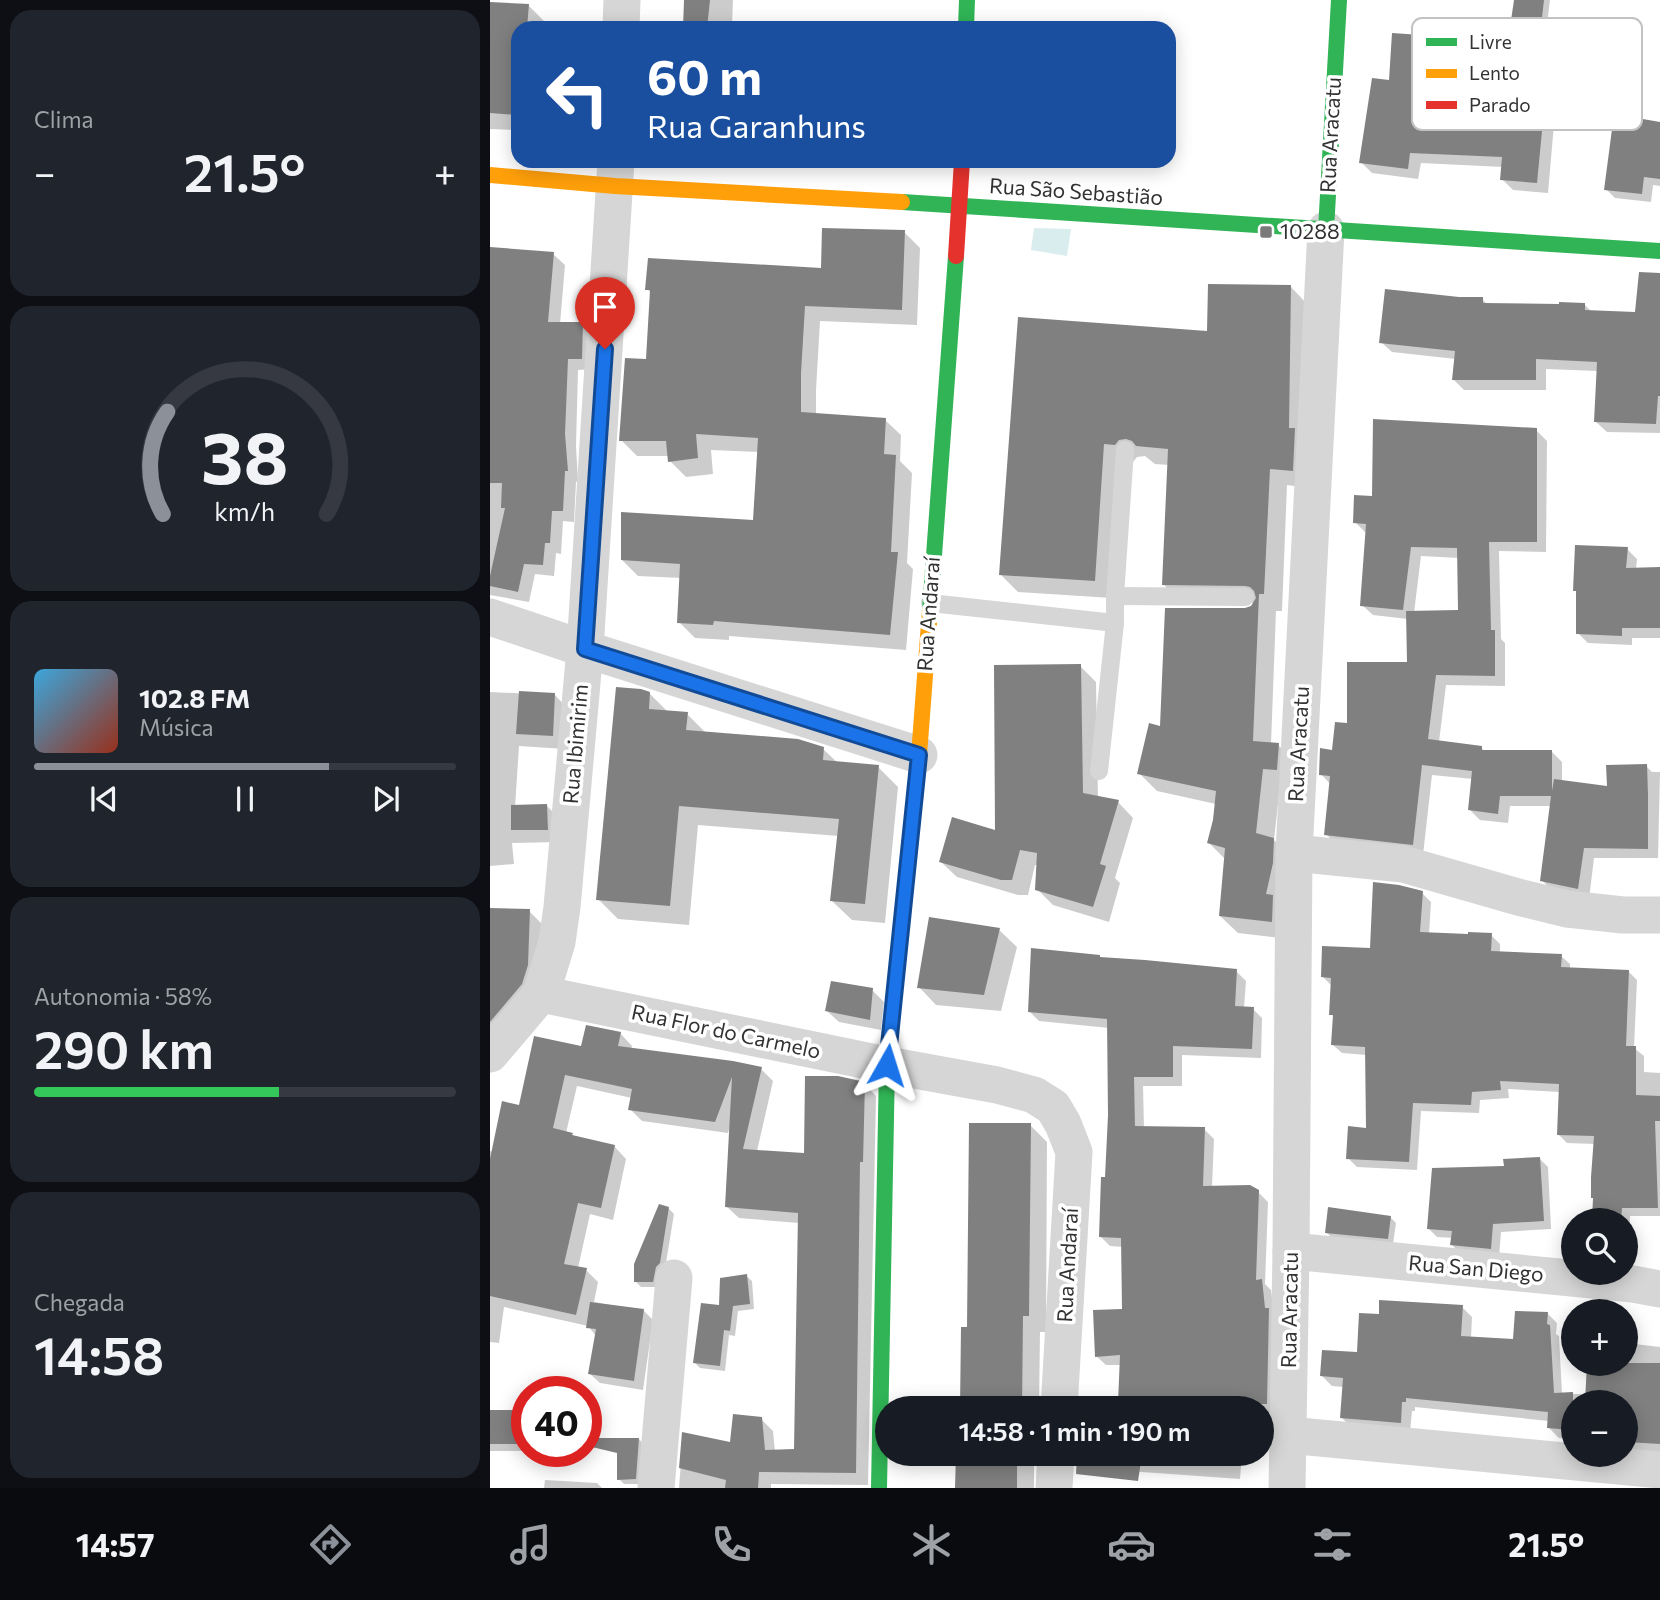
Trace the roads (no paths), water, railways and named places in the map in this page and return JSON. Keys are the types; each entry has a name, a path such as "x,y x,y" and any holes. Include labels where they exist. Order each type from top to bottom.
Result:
{"street":[{"path":"621,21 622,0"},
{"path":"967,21 968,0"},
{"name":"Rua Aracatu","path":"1287,1488 1294,853 1339,0"},
{"name":"Rua Andaraí","path":"879,1488 887,1065 919,755 962,168"},
{"name":"Rua São Sebastião","path":"490,175 616,174 960,205 1660,251"},
{"name":"Rua Ibimirim","path":"490,1054 541,994 557,942 585,649 616,174"},
{"path":"490,617 919,755"},
{"path":"1294,853 1403,864 1567,909 1623,915 1660,915"},
{"name":"Rua Flor do Carmelo","path":"541,994 998,1085 1034,1095 1053,1107 1063,1124"},
{"name":"Rua Andaraí","path":"1060,1396 1074,1152 1063,1124"},
{"name":"Rua San Diego","path":"1291,1251 1660,1289"},
{"path":"656,1488 674,1278"},
{"path":"1288,1435 1660,1470"},
{"path":"1054,1488 1055,1466"}],"lane":[{"path":"1099,771 1115,623 1125,450"},
{"path":"1115,596 1245,597"},
{"path":"930,603 1115,623"}],"place":[{"name":"10288","path":"1266,232"}]}
